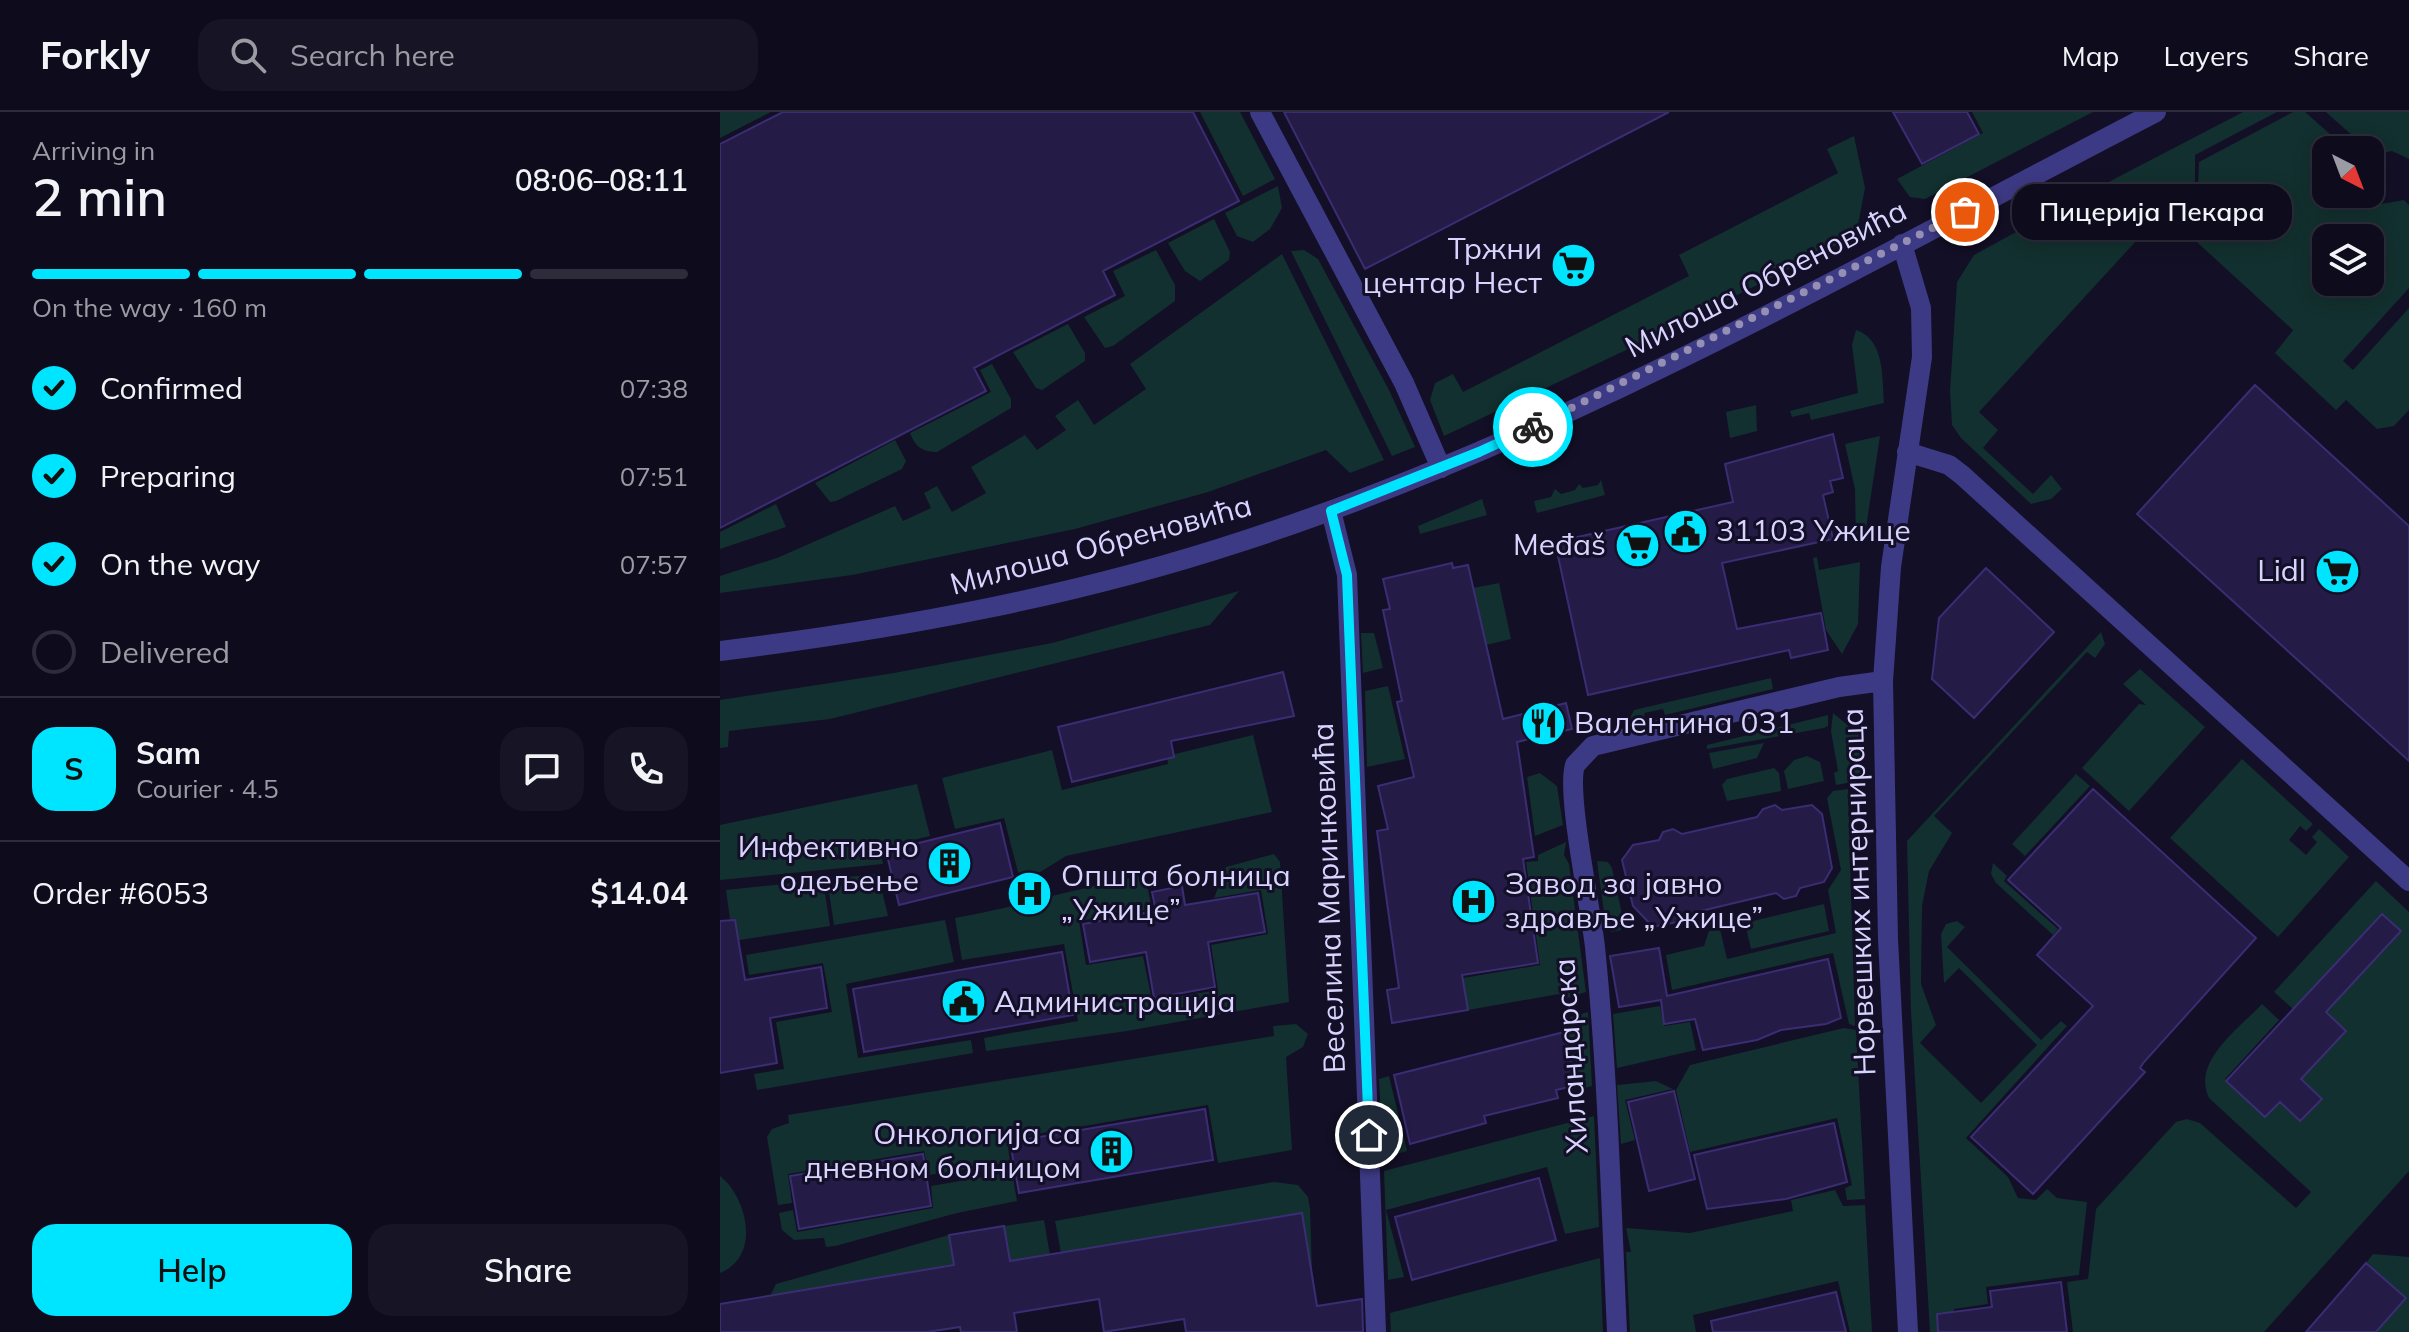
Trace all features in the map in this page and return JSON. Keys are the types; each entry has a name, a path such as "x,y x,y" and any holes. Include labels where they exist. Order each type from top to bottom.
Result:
{"street":[{"path":"1260,112 1404,383 1441,468"},
{"name":"Милоша Обреновића","path":"720,651 838,636 1015,604 1172,563 1331,511 1441,468 1679,356 2156,112"},
{"name":"Норвешких интернираца","path":"1902,244 1919,300 1923,334 1891,567 1883,681 1888,939 1908,1332"},
{"path":"1907,452 1949,465 1962,475 2409,881"},
{"name":"Веселина Маринковића","path":"1331,511 1347,575 1376,1332"},
{"name":"Хиландарска","path":"1617,1332 1595,947 1575,799 1575,765 1593,746 1839,687 1883,681"}],"green space":[{"path":"720,112 771,112 720,138"},
{"path":"1200,112 1240,112 1275,179 1243,196"},
{"path":"1972,112 2093,112 1925,199 1910,197 1897,179 1983,133"},
{"path":"2243,112 2277,112 2195,155 2195,183 2162,209 2198,185 2199,162 2293,112 2305,112 2332,136 2312,136 2312,208 2384,208 2384,203 2404,200 2409,205 2409,288 2343,361 2353,370 2409,308 2409,410 2394,426 2377,429 2346,400 2336,410 2275,353 2293,330 2164,212 2142,234 2097,188"},
{"path":"2326,112 2409,112 2409,159 2392,151 2384,153 2384,136 2353,136"},
{"path":"1854,136 1865,188 1856,235 1660,334 1444,436 1430,400 1435,383 1453,374 1463,392 1689,276 1679,255 1838,173 1827,149"},
{"path":"1278,186 1282,208 1270,229 1253,242 1237,236 1225,213"},
{"path":"2091,191 2138,239 1979,412 1998,430 1983,448 2033,494 2051,475 2062,489 2051,499 2031,504 1961,438 1952,425 1950,391 1957,282 1974,255"},
{"path":"1214,219 1230,252 1229,260 1200,281 1185,271 1168,243"},
{"path":"1156,250 1175,285 1175,301 1113,346 1105,348 1084,317 1125,296 1113,271"},
{"path":"1304,250 1318,259 1389,390 1415,447 1392,456 1291,251"},
{"path":"1282,254 1384,460 1350,473 1326,450 1208,492 1075,529 852,575 720,593 720,576 777,558 895,506 903,521 931,508 924,493 937,486 952,512 986,493 971,467 1025,435 1037,450 1066,430 1055,416 1078,400 1094,425 1146,389 1130,364"},
{"path":"1068,324 1085,353 1085,361 1042,390 1036,388 1013,352"},
{"path":"1856,330 1865,335 1877,350 1884,403 1811,420 1809,413 1792,417 1790,411 1858,393 1852,345"},
{"path":"992,364 1011,399 1011,408 937,452 924,450 917,445 910,433 991,392 980,370"},
{"path":"1756,405 1757,431 1730,438 1726,412"},
{"path":"1880,436 1864,541 1856,542 1855,489 1845,444"},
{"path":"895,440 906,461 902,469 830,502 815,483"},
{"path":"1601,480 1605,495 1537,513 1534,501 1551,497 1555,489 1561,494 1575,490 1579,484 1583,488 1598,485"},
{"path":"1482,499 1487,515 1420,534 1418,526"},
{"path":"776,504 786,527 720,549 720,532"},
{"path":"1817,557 1819,570 1860,562 1858,624 1842,654 1826,630 1813,558"},
{"path":"1499,583 1511,639 1486,645 1473,588"},
{"path":"1239,591 1210,625 830,719 729,731 728,747 720,748 720,700 894,673 1052,643"},
{"path":"2101,632 2105,644 2095,658 2087,652 1934,816 1952,833 1929,871 1922,906 1921,984 1936,1025 1920,1043 1981,1103 2037,1045 1959,968 1944,983 1941,934 1946,924 1957,921 1965,927 1947,947 2041,1040 2061,1021 2067,1026 1966,1138 2008,1177 2018,1198 2036,1200 2047,1189 2057,1198 2087,1202 2079,1275 1986,1287 1988,1304 1954,1309 1956,1332 1930,1332 1911,1012 1907,841"},
{"path":"1361,633 1374,633 1383,668 1363,673"},
{"path":"2140,669 2205,727 2129,811 2082,768 2139,704 2146,705 2123,684"},
{"path":"1771,678 1773,689 1665,715 1663,709 1644,713 1645,719 1627,724 1634,710"},
{"path":"1388,686 1405,759 1367,767 1365,691"},
{"path":"1833,713 1862,737 1863,780 1836,785 1834,773 1838,771 1831,731"},
{"path":"1828,715 1828,726 1824,728 1707,749 1707,745"},
{"path":"1253,735 1272,812 1066,856 1021,884 1004,818 955,829 942,778 1052,750 1062,790 1168,764 1167,756"},
{"path":"1764,743 1757,758 1713,769 1709,753"},
{"path":"1807,756 1820,762 1824,781 1788,789 1784,771 1794,760"},
{"path":"2242,759 2313,824 2306,831 2300,826 2289,840 2306,855 2317,842 2312,837 2319,829 2349,857 2278,937 2170,838"},
{"path":"1774,768 1779,773 1781,791 1727,801 1722,785 1727,779"},
{"path":"1540,773 1557,786 1563,825 1535,836 1527,777"},
{"path":"2076,774 2090,786 2025,856 2012,844"},
{"path":"917,784 930,836 880,848 883,864 720,880 720,825"},
{"path":"1848,789 1855,1026 1849,1024 1833,953 1672,990 1666,955 1704,946 1709,931 1720,929 1727,959 1836,933 1828,890 1841,870 1827,798 1833,791"},
{"path":"1566,842 1564,855 1569,864 1586,992 1561,1000 1559,994 1468,1010 1463,978 1540,965 1526,862 1538,861 1538,855"},
{"path":"1274,854 1280,862 1289,1002 1127,1031 986,1051 984,1038 1078,1021 1064,944 962,960 955,918 1145,875 1152,909 1079,921 1086,965 1143,956 1152,1001 1218,990 1211,945 1268,934 1261,890 1214,898 1226,867"},
{"path":"1597,861 1608,862 1612,868 1624,923 1621,930 1611,932 1606,927"},
{"path":"1993,863 2007,876 2004,881 2058,929 2053,935 1996,883 1991,874"},
{"path":"878,874 888,916 834,925 827,879"},
{"path":"823,880 830,926 733,941 726,890"},
{"path":"2376,881 2409,912 2409,1171 2264,1332 2073,1332 2067,1282 2088,1279 2096,1209 2176,1122 2187,1119 2200,1123 2296,1208 2311,1192 2209,1098 2205,1084 2207,1071 2220,1046 2262,1004 2279,1020 2225,1079 2265,1117 2280,1102 2301,1121 2321,1099 2301,1079 2326,1012 2401,931 2381,914 2293,1009 2274,992"},
{"path":"1824,904 1829,931 1751,949 1745,923"},
{"path":"945,920 954,962 846,984 858,1058 971,1040 973,1053 757,1090 754,1074 784,1069 776,1022 832,1012 823,963 749,975 746,955"},
{"path":"1660,1006 1664,1026 1690,1022 1696,1050 1617,1068 1613,1014"},
{"path":"1588,1012 1592,1086 1582,1089 1565,1019"},
{"path":"1296,1024 1308,1034 1303,1047 1286,1057 1292,1150 1218,1163 1208,1105 1007,1139 1010,1162 929,1175 924,1151 788,1174 792,1203 778,1205 767,1137 772,1129 789,1123 788,1115 1274,1036 1273,1026"},
{"path":"1844,1028 1856,1030 1865,1199 1847,1200 1845,1188 1852,1185 1837,1118 1690,1152 1676,1090 1690,1065"},
{"path":"1389,1076 1407,1151 1383,1158 1379,1079"},
{"path":"1656,1081 1673,1089 1625,1100 1635,1140 1621,1144 1617,1085"},
{"path":"1594,1116 1599,1227 1565,1234 1547,1167 1386,1210 1404,1277 1388,1280 1384,1171"},
{"path":"1012,1172 1017,1201 957,1213 835,1246 826,1247 824,1238 794,1240 782,1230 779,1213 793,1210 797,1232 933,1208 931,1186"},
{"path":"720,1176 738,1198 746,1227 741,1254 733,1265 720,1273"},
{"path":"1274,1182 1298,1185 1308,1197 1312,1274 1301,1213 1061,1253 1055,1221"},
{"path":"1835,1190 1843,1206 1865,1205 1872,1332 1850,1332 1838,1281 1693,1315 1696,1332 1630,1332 1626,1252 1631,1252 1626,1228 1690,1233 1793,1211 1791,1200"},
{"path":"1044,1220 1050,1255 1010,1261 1004,1226"},
{"path":"949,1235 954,1265 770,1296 776,1284"},
{"path":"2373,1254 2409,1257 2409,1332 2376,1332 2405,1298 2366,1263"},
{"path":"1600,1258 1603,1332 1391,1332 1390,1313"}],"building":[{"path":"783,112 1193,112 1239,201 1103,271 1115,295 974,368 986,391 720,528 720,144"},
{"path":"1284,112 1669,112 1365,269"},
{"path":"1893,112 1967,112 1979,134 1922,164"},
{"path":"2255,385 2409,526 2409,761 2137,514"},
{"path":"1833,434 1843,478 1830,481 1833,492 1823,495 1833,539 1722,563 1737,629 1821,613 1828,650 1791,658 1789,650 1588,695 1555,542 1733,502 1725,464"},
{"name":"Завод за јавно здравље „Ужице”","path":"1452,563 1453,568 1468,565 1503,719 1566,703 1572,729 1517,742 1534,857 1523,859 1538,963 1462,975 1468,1010 1392,1023 1387,990 1399,988 1377,831 1388,829 1378,786 1414,777 1397,702 1402,701 1383,610 1390,609 1383,579"},
{"path":"1986,568 2054,632 1974,718 1932,679 1939,618"},
{"path":"1283,672 1294,716 1171,741 1174,757 1072,782 1058,727"},
{"path":"2093,789 2256,938 2144,1062 2140,1068 2145,1072 2033,1194 1971,1137 2093,1006 2037,955 2061,928 2008,880"},
{"path":"1775,805 1782,810 1812,805 1822,814 1832,868 1824,882 1800,888 1796,896 1784,899 1776,893 1701,911 1696,918 1653,927 1633,906 1622,860 1633,845 1659,840 1663,832 1673,829 1682,834 1757,817 1763,809"},
{"name":"Инфективно одељење","path":"1000,823 1013,877 899,905 886,851"},
{"path":"1182,886 1185,905 1258,893 1265,932 1208,942 1215,987 1154,998 1146,952 1090,962 1083,924 1156,911 1152,892"},
{"path":"2382,914 2401,931 2326,1012 2346,1031 2301,1079 2322,1099 2300,1121 2280,1102 2265,1117 2226,1081"},
{"path":"735,920 745,980 821,967 827,1008 770,1018 777,1063 720,1073 720,921"},
{"path":"1659,948 1667,996 1828,959 1841,1018 1826,1024 1781,1030 1757,1040 1703,1050 1695,1019 1664,1024 1661,1000 1619,1007 1610,956"},
{"name":"Администрација","path":"1062,952 1073,1015 864,1052 853,989"},
{"path":"1564,1032 1577,1085 1556,1090 1558,1098 1484,1116 1486,1123 1410,1144 1394,1075"},
{"path":"1674,1091 1695,1179 1649,1191 1628,1102"},
{"name":"Онкологија са дневном болницом","path":"1205,1109 1213,1160 1019,1193 1010,1142"},
{"path":"1834,1123 1847,1182 1786,1199 1707,1209 1694,1155"},
{"path":"923,1154 931,1206 799,1229 790,1176"},
{"path":"1539,1178 1556,1240 1412,1280 1395,1217"},
{"path":"1302,1213 1317,1306 1362,1299 1363,1332 1186,1332 1184,1319 1104,1332 1099,1299 1014,1313 1017,1332 961,1332 960,1327 927,1332 720,1332 720,1304 954,1265 949,1235 1004,1226 1010,1261"},
{"path":"2366,1263 2406,1298 2376,1332 2306,1332"},
{"path":"2061,1282 2067,1332 1938,1332 1937,1314 1992,1307 1990,1291"},
{"path":"1836,1292 1846,1332 1713,1332 1711,1321"}],"way so far":[{"path":"1533,427 1825,285 1965,212"}],"place":[{"name":"Пицерија Пекара","path":"1965,212"},
{"name":"Тржни центар Нест","path":"1573,266"},
{"name":"31103 Ужице","path":"1685,531"},
{"name":"Međaš","path":"1637,545"},
{"name":"Lidl","path":"2337,571"},
{"name":"Валентина 031","path":"1543,723"},
{"name":"Инфективно одељење","path":"950,864"},
{"name":"Општа болница „Ужице”","path":"1030,893"},
{"name":"Завод за јавно здравље „Ужице”","path":"1474,901"},
{"name":"Администрација","path":"963,1002"},
{"name":"Онкологија са дневном болницом","path":"1112,1151"}],"route":[{"path":"1369,1135 1347,575 1344,551 1331,511 1533,427"}]}
